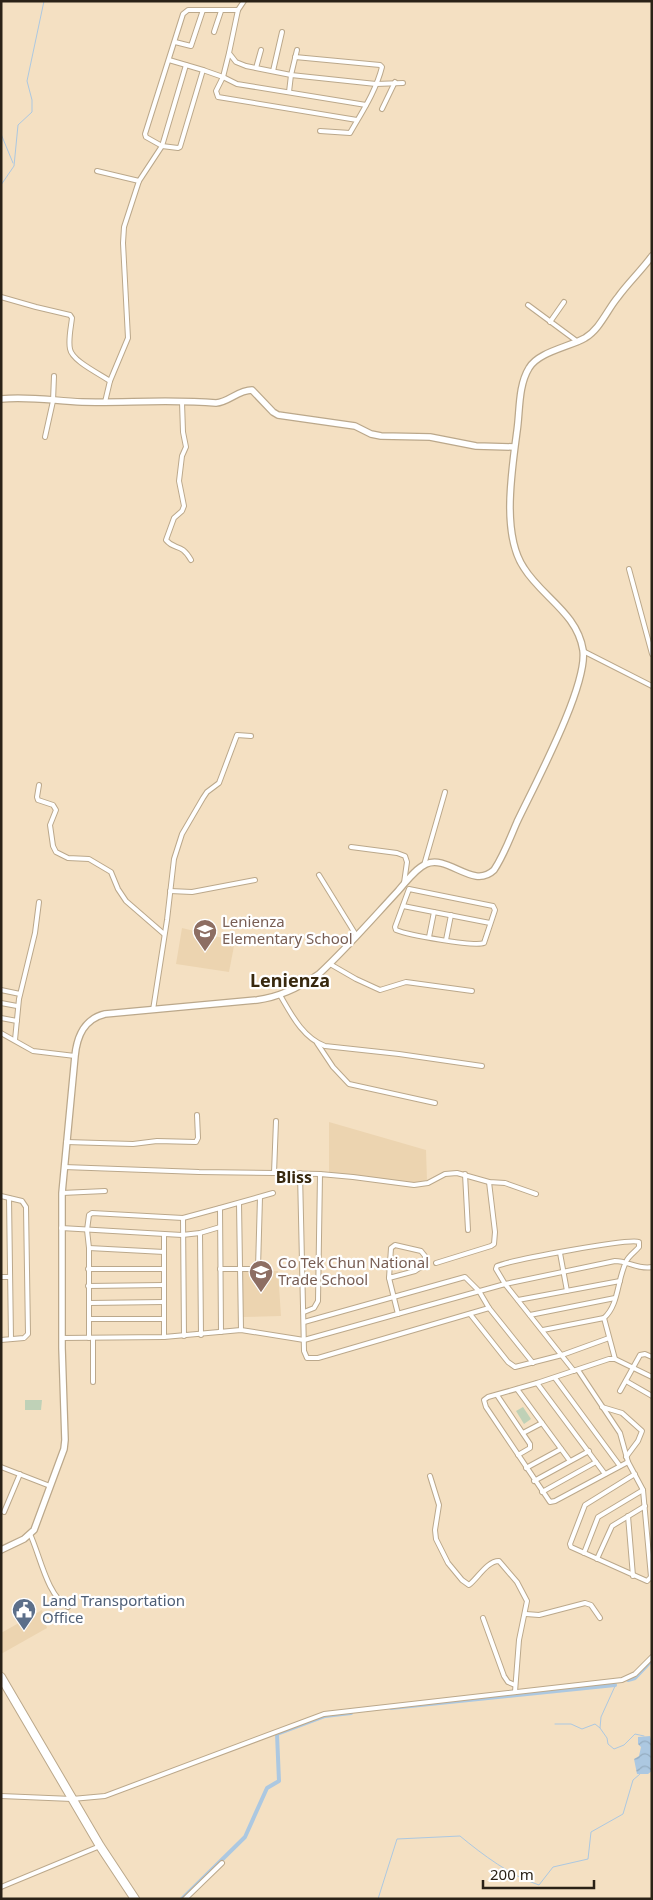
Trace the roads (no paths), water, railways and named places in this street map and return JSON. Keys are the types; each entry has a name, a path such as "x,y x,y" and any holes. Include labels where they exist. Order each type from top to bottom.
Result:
{"highway":[{"path":"1,1676 100,1846 135,1899"}],"street":[{"path":"244,1 238,10 229,53 216,91 218,97 357,120"},
{"path":"202,70 180,147 162,146 146,137 145,134 184,12 188,10 238,10"},
{"path":"175,42 191,46 203,10"},
{"path":"214,32 221,11"},
{"path":"273,71 282,32"},
{"path":"256,68 262,50"},
{"path":"289,92 297,50"},
{"path":"229,53 240,64 273,71 376,84 403,83"},
{"path":"295,57 380,65 382,68 366,105 349,133 320,131"},
{"path":"169,60 222,77 237,84 366,105"},
{"path":"105,402 110,380 128,338 123,235 140,181 162,146 186,65"},
{"path":"382,109 395,82"},
{"path":"97,172 140,181"},
{"path":"1,1550 17,1543 30,1534 39,1520 64,1450 62,1193 75,1056 79,1035 91,1020 105,1014 260,999 280,995 309,981 330,964 424,865 436,862 443,863 479,876 494,870 550,754 573,700 580,675 583,651 575,627 569,617 531,578 516,554 513,545 510,499 521,393 528,369 533,363 551,352 578,342 592,332 619,295 652,256"},
{"path":"1,297 70,315 72,318 71,352 79,361 110,380"},
{"path":"550,322 564,302"},
{"path":"528,305 578,342"},
{"path":"45,437 53,401 54,376"},
{"path":"1,399 221,403 242,392 252,390 278,415 355,426 371,434 381,436 430,437 476,446 514,447"},
{"path":"182,402 183,432 186,447 182,456 179,482 184,506 182,511 174,518 166,540 169,544 185,550 191,560"},
{"path":"628,569 652,654"},
{"path":"583,651 652,686"},
{"path":"153,1010 174,859 182,834 207,792 219,783 238,735 251,736"},
{"path":"39,786 36,797 38,800 53,806 56,810 50,825 53,846 56,852 68,858 89,859 111,872 118,889 126,901 164,934"},
{"path":"424,865 445,792"},
{"path":"351,847 397,853 405,856 407,862 402,886"},
{"path":"319,875 356,935"},
{"path":"170,891 192,892 255,880"},
{"path":"402,886 408,891 491,905 495,910 485,940 481,944 446,940 396,930 395,927 408,891"},
{"path":"14,1040 17,1006 35,933 40,902"},
{"path":"403,906 490,923"},
{"path":"429,937 434,912"},
{"path":"446,940 451,916"},
{"path":"330,964 356,980 380,990 406,982 472,991"},
{"path":"1,990 20,994"},
{"path":"280,995 298,1024 317,1043 341,1077 349,1084 434,1103"},
{"path":"1,1003 17,1006"},
{"path":"1,1018 17,1020"},
{"path":"1,1033 33,1051 75,1056"},
{"path":"317,1043 324,1046 482,1066"},
{"path":"66,1142 133,1144 157,1141 196,1142 198,1138 197,1115"},
{"path":"274,1172 276,1121"},
{"path":"64,1167 320,1174 414,1185 428,1183 450,1172 465,1174 489,1182 504,1183 536,1194"},
{"path":"300,1173 304,1340 305,1356 307,1358 312,1359 489,1308"},
{"path":"304,1312 317,1305 320,1174"},
{"path":"465,1174 468,1230"},
{"path":"436,1263 494,1244 495,1232 489,1182"},
{"path":"62,1193 105,1191"},
{"path":"93,1382 88,1286 88,1217 92,1213 183,1218 273,1193"},
{"path":"1,1196 22,1200 26,1207 28,1334 24,1338 1,1340"},
{"path":"258,1268 260,1197"},
{"path":"9,1198 11,1340"},
{"path":"238,1203 241,1330"},
{"path":"220,1208 221,1332"},
{"path":"183,1218 184,1336"},
{"path":"61,1228 182,1235 200,1233 220,1227"},
{"path":"200,1233 200,1335"},
{"path":"164,1235 164,1337"},
{"path":"543,1330 604,1318 610,1312 625,1262 639,1247 638,1241 560,1253 497,1266 496,1269 505,1284 576,1370 620,1433 627,1460 635,1474 643,1490 651,1580 647,1582 571,1547 570,1544 584,1506 635,1474"},
{"path":"389,1278 421,1268 425,1262 423,1253 399,1245 392,1246 389,1278 398,1314"},
{"path":"89,1248 164,1252"},
{"path":"560,1253 567,1291"},
{"path":"62,1338 164,1337 241,1330 304,1340 478,1291 564,1271 615,1262 625,1262 645,1268 652,1267"},
{"path":"303,1264 318,1263"},
{"path":"88,1269 164,1269"},
{"path":"220,1269 269,1269"},
{"path":"1,1277 10,1277"},
{"path":"304,1322 462,1277 468,1278 489,1308 533,1363"},
{"path":"518,1300 620,1280"},
{"path":"88,1286 164,1284"},
{"path":"530,1315 615,1298"},
{"path":"89,1303 164,1302"},
{"path":"470,1314 511,1365 519,1366 533,1363 609,1338"},
{"path":"604,1318 615,1359"},
{"path":"89,1319 164,1319"},
{"path":"620,1391 642,1354 652,1357"},
{"path":"602,1407 622,1413 642,1431 638,1441 627,1460 620,1466 552,1502 548,1501 534,1481 484,1403 486,1398 497,1394 555,1378 609,1359 615,1359 652,1377"},
{"path":"555,1378 620,1466"},
{"path":"626,1381 652,1396"},
{"path":"538,1383 605,1474"},
{"path":"517,1389 570,1461"},
{"path":"497,1394 530,1446 518,1455"},
{"path":"523,1433 542,1423"},
{"path":"526,1468 561,1449"},
{"path":"534,1481 588,1452"},
{"path":"542,1492 596,1462"},
{"path":"1,1467 50,1486"},
{"path":"4,1512 20,1474"},
{"path":"430,1476 439,1509 436,1536 448,1564 469,1584 496,1560 502,1563 517,1582 528,1601 519,1635 515,1692"},
{"path":"584,1553 598,1517 643,1490"},
{"path":"597,1559 610,1527 644,1506"},
{"path":"628,1516 633,1576"},
{"path":"30,1534 53,1592 59,1602 68,1607"},
{"path":"526,1614 539,1615 585,1603 591,1605 600,1618"},
{"path":"483,1618 504,1676 508,1682 515,1685"},
{"path":"1,1796 72,1799 114,1794 324,1714 622,1680 635,1674 652,1657"},
{"path":"1,1887 100,1846"},
{"path":"185,1899 222,1863"}],"water":[{"path":"650,1736 652,1743 652,1771 648,1774 637,1774 634,1759 639,1756 641,1747 638,1744 638,1737"}],"waterway":[{"path":"1,185 14,166 18,125 32,112 32,100 27,81 44,1"},
{"path":"1,134 13,163"},
{"path":"628,1680 635,1678 652,1660"},
{"path":"555,1724 571,1724 582,1729 595,1724 600,1728 601,1717 616,1684"},
{"path":"391,1708 615,1685"},
{"path":"182,1899 245,1837 267,1788 279,1781 277,1734 325,1716 351,1713"},
{"path":"600,1728 607,1738 608,1744 614,1749 624,1745 635,1734 644,1736"},
{"path":"378,1899 397,1839 460,1836 508,1871 539,1885 553,1867 588,1859 591,1832 623,1814 633,1780 640,1774"}],"place":[{"name":"Lenienza Elementary School","path":"205,952"},
{"name":"Co Tek Chun National Trade School","path":"261,1293"},
{"name":"Land Transportation Office","path":"24,1631"}],"district":[{"name":"Lenienza","path":"290,981"},
{"name":"Bliss","path":"294,1177"}]}
